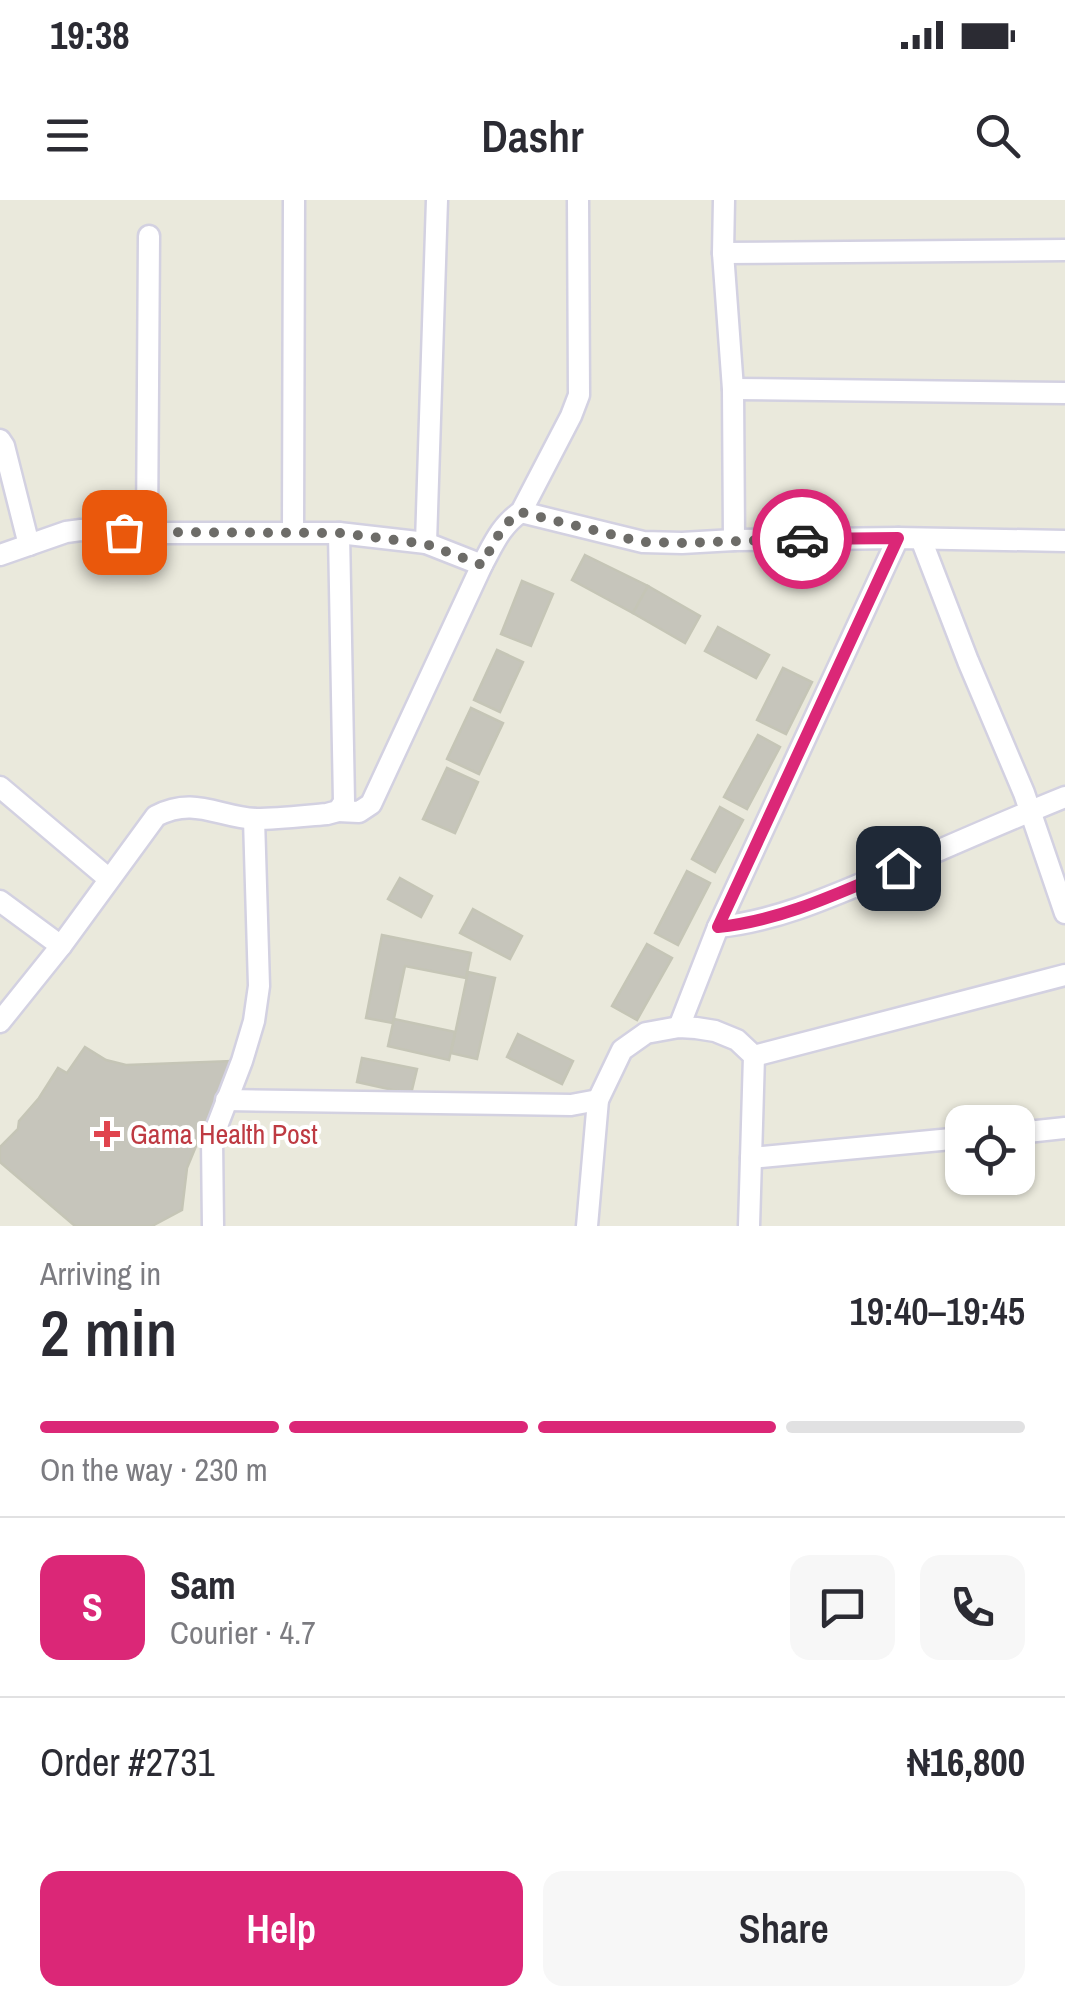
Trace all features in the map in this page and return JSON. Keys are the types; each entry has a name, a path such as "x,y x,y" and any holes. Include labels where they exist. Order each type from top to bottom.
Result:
{"street":[{"path":"293,532 294,200"},
{"path":"426,544 437,200"},
{"path":"0,1022 156,816 172,808 190,806 254,819 359,812 371,804 482,565 500,530 520,512 579,395 578,200"},
{"path":"724,200 733,390 734,540"},
{"path":"147,533 149,236"},
{"path":"724,253 1065,250"},
{"path":"733,390 1065,392"},
{"path":"0,440 29,544"},
{"path":"520,512 642,542 898,538 1065,542"},
{"path":"0,555 81,530 293,532 340,533 426,544 482,565"},
{"path":"338,811 344,802 340,533"},
{"path":"679,1027 718,927 898,538"},
{"path":"921,539 1030,811 1065,913"},
{"path":"0,787 110,878"},
{"path":"718,927 786,912 1065,797"},
{"path":"213,1226 212,1140 254,1021 259,986 254,819"},
{"path":"0,901 61,946"},
{"path":"754,1056 1065,975"},
{"path":"588,1226 598,1100 622,1050 646,1032 679,1027 714,1031 736,1040 754,1056"},
{"path":"748,1226 754,1056"},
{"path":"226,1100 571,1105 598,1100"},
{"path":"1035,1131 1065,1128"},
{"path":"750,1158 945,1140"}],"building":[{"path":"585,555 648,586 633,613 572,580"},
{"path":"522,581 553,594 531,646 501,634"},
{"path":"648,586 700,616 685,643 633,613"},
{"path":"718,627 769,655 756,678 705,651"},
{"path":"497,650 523,662 500,712 474,700"},
{"path":"783,668 812,682 786,734 757,720"},
{"path":"471,708 503,723 479,774 447,759"},
{"path":"758,735 780,747 747,809 724,797"},
{"path":"447,768 478,782 455,833 423,819"},
{"path":"720,807 743,820 715,872 692,859"},
{"path":"687,871 710,883 678,945 655,933"},
{"path":"400,878 432,896 421,917 388,899"},
{"path":"473,909 522,936 510,959 460,933"},
{"path":"382,935 471,953 466,978 405,966 393,1023 366,1018"},
{"path":"647,944 672,958 637,1020 612,1006"},
{"path":"468,972 495,978 477,1059 451,1053"},
{"path":"394,1019 455,1032 449,1060 388,1046"},
{"path":"518,1034 573,1061 562,1084 507,1057"},
{"name":"Gama Health Post","path":"85,1047 106,1060 126,1065 231,1061 187,1168 182,1210 152,1226 75,1226 0,1162 0,1147 18,1129 19,1121 58,1068 67,1073"},
{"path":"362,1058 417,1069 411,1094 357,1082"}],"way so far":[{"path":"124,532 340,533 426,544 482,565 500,530 520,512 642,542 802,539"}],"place":[{"name":"Gama Health Post","path":"107,1134"}],"route":[{"path":"802,539 898,538 718,927 786,912 898,868"}]}
